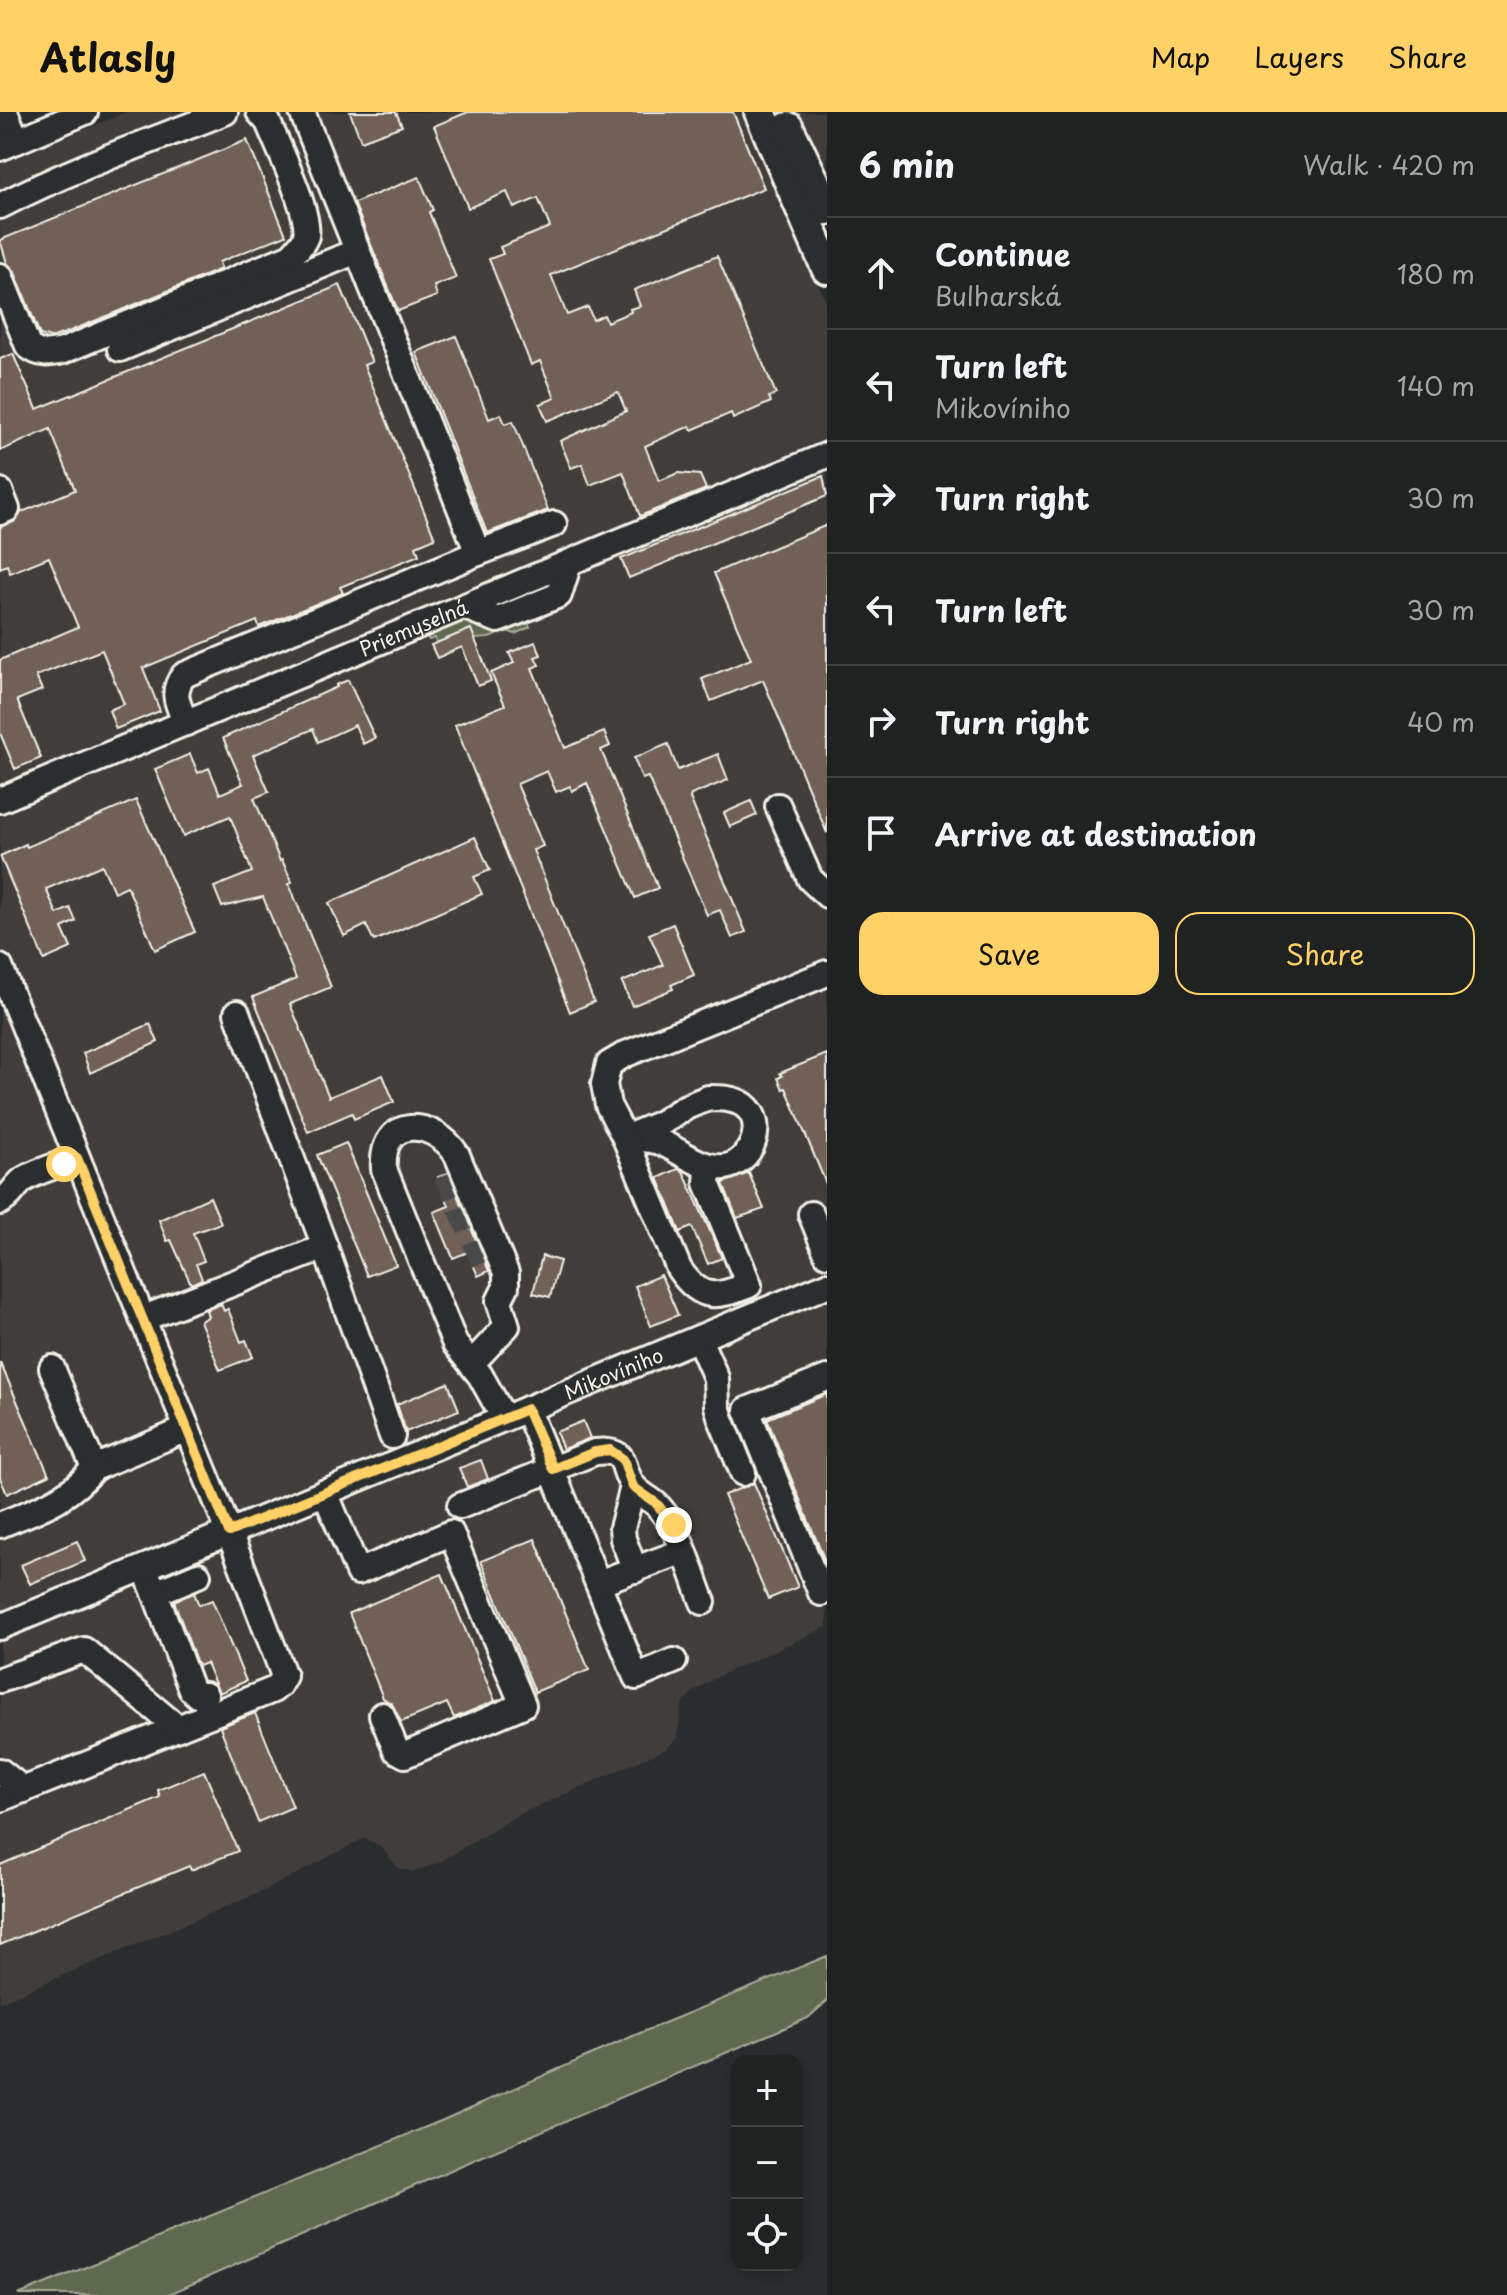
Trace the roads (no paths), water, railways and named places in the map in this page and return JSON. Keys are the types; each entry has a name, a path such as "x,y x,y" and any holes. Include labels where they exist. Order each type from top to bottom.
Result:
{"main road":[{"path":"760,112 827,268"},
{"path":"780,112 827,209"}],"street":[{"path":"5,112 8,145 85,112"},
{"path":"0,206 32,188 118,152 225,112"},
{"path":"0,276 28,346 36,352 48,354 63,351 291,256 301,246 306,234 305,220 268,122 259,112"},
{"path":"302,112 478,553"},
{"path":"120,349 357,251"},
{"name":"Priemyselná","path":"0,800 827,455"},
{"path":"0,491 7,509 0,512"},
{"path":"186,723 175,697 176,685 184,675 554,524"},
{"path":"778,806 810,879 827,895"},
{"path":"0,967 229,1532 284,1676 273,1690 0,1799"},
{"path":"708,1168 707,1183 749,1285 724,1295 705,1294 690,1286 679,1269 625,1138 608,1105 604,1084 609,1064 626,1054 827,973"},
{"path":"237,1013 392,1436"},
{"path":"708,1098 729,1099 745,1106 754,1120 754,1139 746,1157 729,1166 708,1168 658,1141 625,1138 708,1098"},
{"path":"499,1301 506,1287 506,1273 457,1155 449,1143 429,1132 411,1127 394,1134 382,1151 384,1169 455,1344 480,1375 504,1418"},
{"path":"429,1132 446,1174"},
{"path":"0,1202 13,1193 9,1188 26,1178 77,1158"},
{"path":"811,1214 827,1254"},
{"path":"142,1319 325,1247"},
{"path":"471,1364 507,1326 487,1272"},
{"name":"Mikovíniho","path":"0,1627 827,1285"},
{"path":"699,1339 716,1378 721,1419 743,1473"},
{"path":"52,1368 94,1468"},
{"path":"827,1378 747,1410 821,1593 827,1590"},
{"path":"527,1409 636,1677 674,1661"},
{"path":"0,1525 60,1500 80,1485 94,1468 187,1429"},
{"path":"460,1506 595,1452 610,1450 623,1459 633,1487 622,1528 635,1570"},
{"path":"633,1487 656,1503 674,1525 703,1602"},
{"path":"325,1492 358,1572 451,1533 523,1705 405,1755 396,1750 382,1715"},
{"path":"598,1583 684,1551"},
{"path":"144,1567 191,1689 197,1695 205,1695"},
{"path":"155,1593 198,1575"},
{"path":"0,1680 84,1650 178,1728"},
{"path":"0,1771 24,1790"}],"tunnel":[{"path":"446,1174 487,1272"}]}
